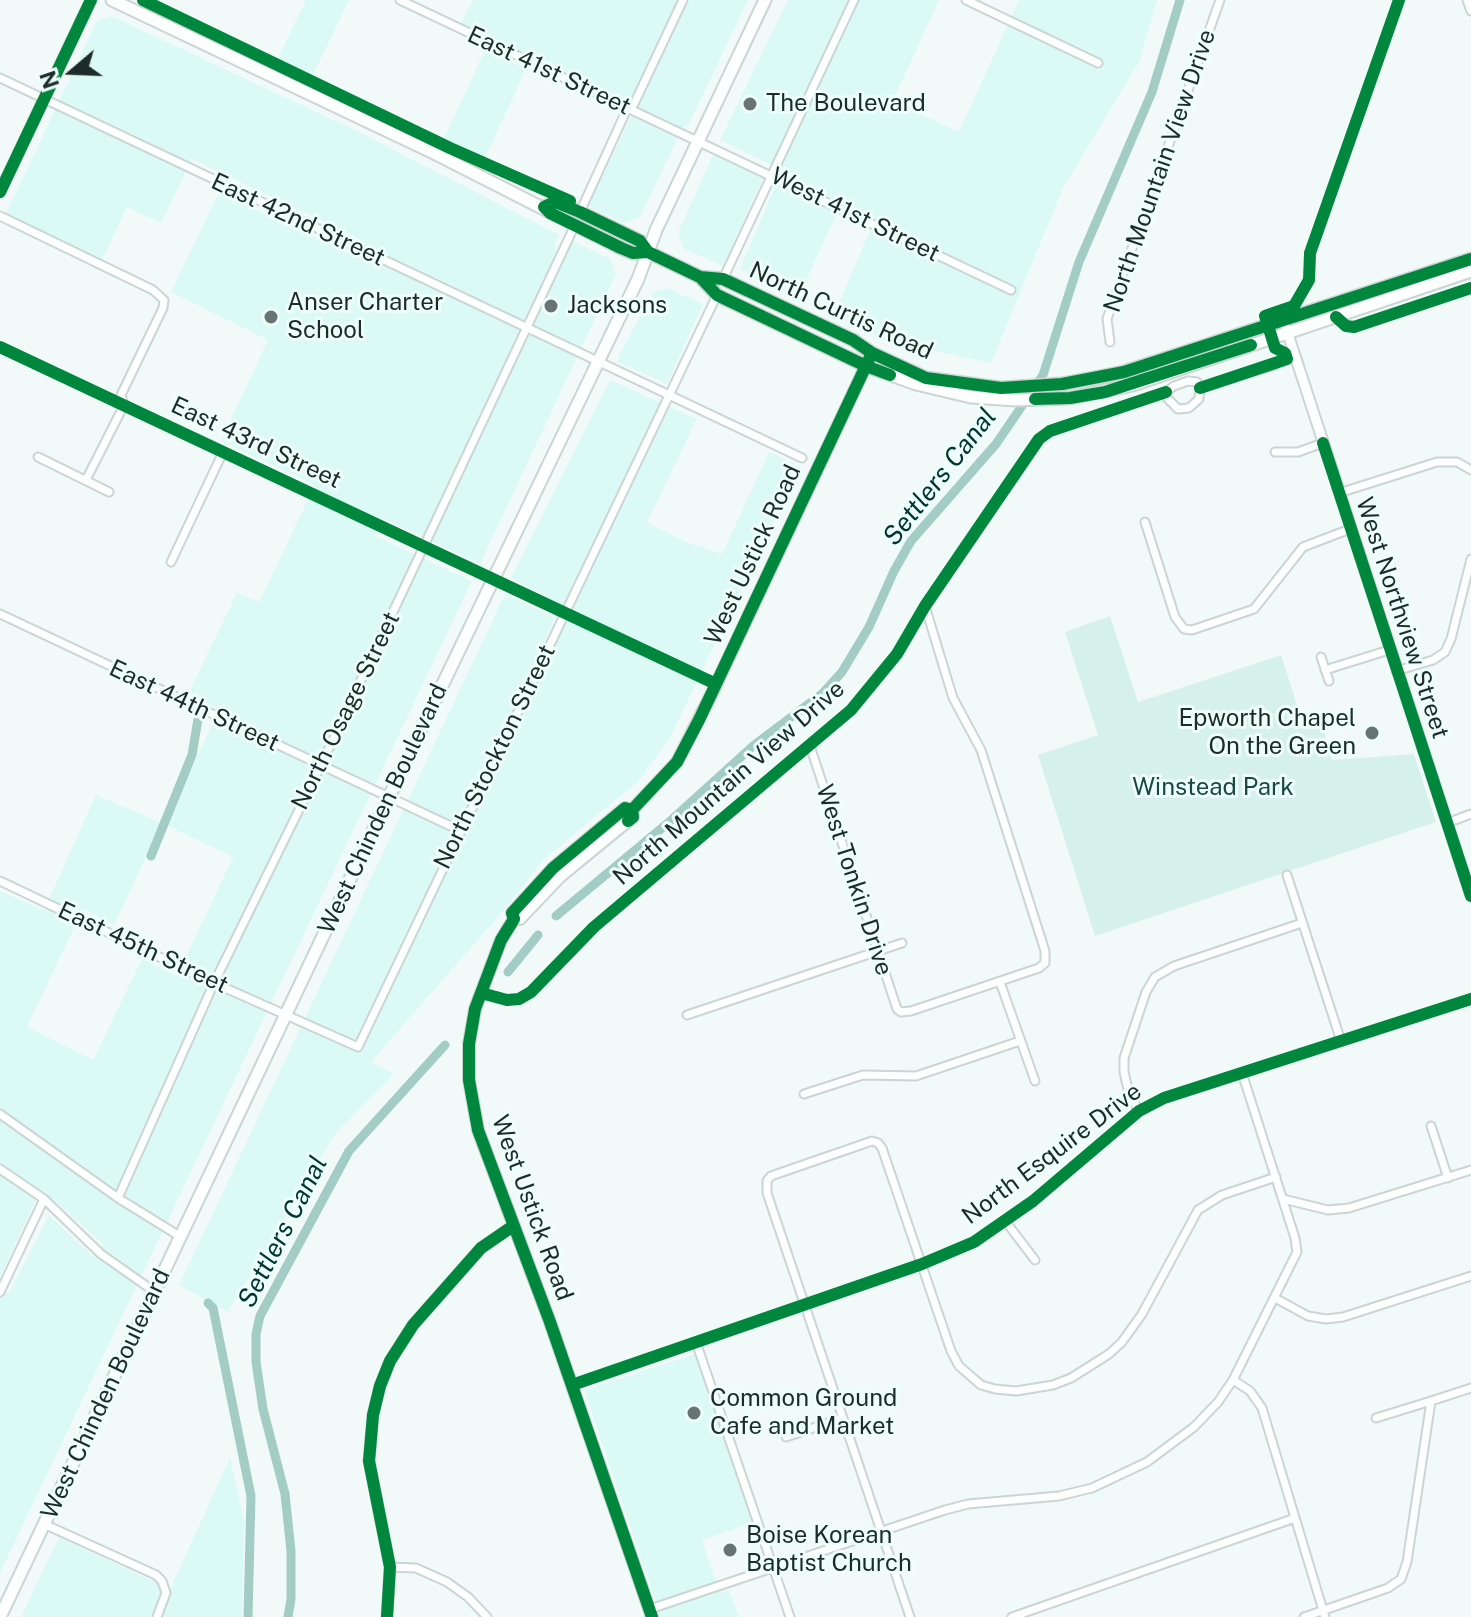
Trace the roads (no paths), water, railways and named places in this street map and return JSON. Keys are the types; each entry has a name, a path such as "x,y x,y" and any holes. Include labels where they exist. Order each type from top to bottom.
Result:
{"main road":[{"path":"112,0 544,207 550,213 633,253 648,252"},
{"name":"West Chinden Boulevard","path":"0,1617 638,279 698,141 765,0"},
{"path":"544,207 555,202 580,212 640,241 648,252"},
{"name":"North Curtis Road","path":"648,252 700,277 723,279 926,378 1002,393 1062,398 1133,385 1471,259"},
{"name":"North Curtis Road","path":"700,277 717,295 866,366 916,384 971,397 1124,372 1285,327 1336,317 1471,271"},
{"name":"West Ustick Road","path":"651,1613 572,1385 478,1130 469,1080 469,1044 475,1009 501,940 514,919 520,919 560,877 633,817 632,810 677,762 872,353"}],"street":[{"path":"0,192 91,0"},
{"name":"East 41st Street","path":"400,0 698,141"},
{"path":"580,212 627,109 634,104 683,0"},
{"path":"723,279 854,0"},
{"path":"966,0 1098,63"},
{"name":"North Mountain View Drive","path":"1110,342 1107,319 1220,0"},
{"path":"1309,280 1310,253 1399,0"},
{"path":"1467,0 1471,11"},
{"name":"East 42nd Street","path":"0,78 802,458"},
{"name":"West 41st Street","path":"698,141 1011,290"},
{"path":"0,216 153,290 164,300 121,395 124,405 86,480"},
{"name":"North Osage Street","path":"118,1198 214,983 321,765 575,225"},
{"name":"North Curtis Road","path":"1336,317 1346,326 1354,327 1471,288"},
{"name":"North Stockton Street","path":"358,1047 717,295"},
{"name":"West Northview Street","path":"1285,327 1471,896"},
{"name":"East 43rd Street","path":"0,347 716,684"},
{"path":"1200,388 1275,365"},
{"path":"1188,381 1197,382 1200,388 1197,403 1182,409 1173,406 1166,392 1188,381"},
{"name":"North Mountain View Drive","path":"481,993 507,1000 519,999 531,992 594,927 810,746 870,689 897,654 925,606 1032,445 1050,431 1166,392"},
{"path":"1275,452 1292,453 1323,443"},
{"path":"171,562 223,452"},
{"path":"38,457 109,492"},
{"path":"1339,493 1437,462 1457,462 1471,470"},
{"path":"1145,522 1175,617 1184,629 1192,630 1254,609 1303,547 1350,529"},
{"path":"1396,671 1433,660 1445,652 1471,559"},
{"path":"925,606 953,698 981,750 1045,951 1045,963 1039,968 1000,982 1035,1081"},
{"name":"East 44th Street","path":"0,614 459,830"},
{"path":"1325,670 1389,650"},
{"path":"1321,657 1329,681"},
{"name":"West Tonkin Drive","path":"810,746 895,1006 901,1012 911,1011 1000,982"},
{"path":"1447,823 1471,814"},
{"path":"1287,875 1341,1041"},
{"name":"East 45th Street","path":"0,881 285,1016 358,1047"},
{"path":"1139,1111 1129,1094 1124,1058 1146,992 1155,977 1174,966 1302,923"},
{"path":"687,1015 902,943"},
{"name":"North Esquire Drive","path":"572,1385 922,1264 974,1242 1006,1222 1139,1111 1164,1098 1471,999"},
{"path":"804,1094 863,1075 916,1076 1020,1041"},
{"path":"651,1613 773,1566 968,1504 1059,1496 1092,1488 1123,1476 1175,1443 1218,1402 1233,1380 1297,1252 1242,1073"},
{"path":"0,1114 118,1198 181,1237"},
{"path":"1431,1126 1448,1178"},
{"path":"910,1617 767,1193 767,1181 771,1176 872,1141 878,1143 959,1366 969,1377 995,1389 1016,1391 1053,1385 1093,1366 1122,1342 1142,1314 1198,1210 1222,1195 1276,1177"},
{"path":"0,1169 44,1199 101,1254 155,1292"},
{"path":"1283,1199 1328,1210 1349,1208 1471,1170"},
{"path":"0,1292 44,1199"},
{"name":"North Esquire Drive","path":"1006,1222 1035,1260"},
{"path":"387,1617 390,1567 369,1461 373,1415 380,1386 390,1361 413,1325 481,1248 513,1226"},
{"path":"1275,1298 1308,1316 1335,1318 1471,1276"},
{"path":"696,1342 790,1617"},
{"path":"1233,1380 1250,1391 1262,1408 1324,1614"},
{"path":"1376,1418 1471,1388"},
{"path":"1304,1617 1324,1614 1388,1588 1401,1579 1407,1562 1431,1401"},
{"path":"786,1437 843,1418"},
{"path":"1012,1617 1295,1518"},
{"path":"44,1524 156,1575 165,1586 164,1601 157,1617"},
{"path":"390,1567 416,1568 447,1582 468,1597 487,1617"}],"waterway":[{"name":"Settlers Canal","path":"556,916 668,823 753,746 823,693 842,672 869,627 911,541 996,444 1043,375 1079,262 1152,92 1180,0"},
{"path":"151,856 192,755 198,719"},
{"name":"Settlers Canal","path":"508,972 538,935"},
{"name":"Settlers Canal","path":"288,1617 291,1551 285,1494 263,1409 256,1362 256,1334 260,1316 349,1151 445,1045"},
{"path":"208,1303 213,1308 251,1496 248,1617"}],"place":[{"name":"The Boulevard","path":"750,104"},
{"name":"Jacksons","path":"551,306"},
{"name":"Anser Charter School","path":"271,317"},
{"name":"Epworth Chapel On the Green","path":"1372,733"},
{"name":"Common Ground Cafe and Market","path":"694,1413"},
{"name":"Boise Korean Baptist Church","path":"730,1550"}],"park label":[{"name":"Winstead Park","path":"1213,788"}]}
